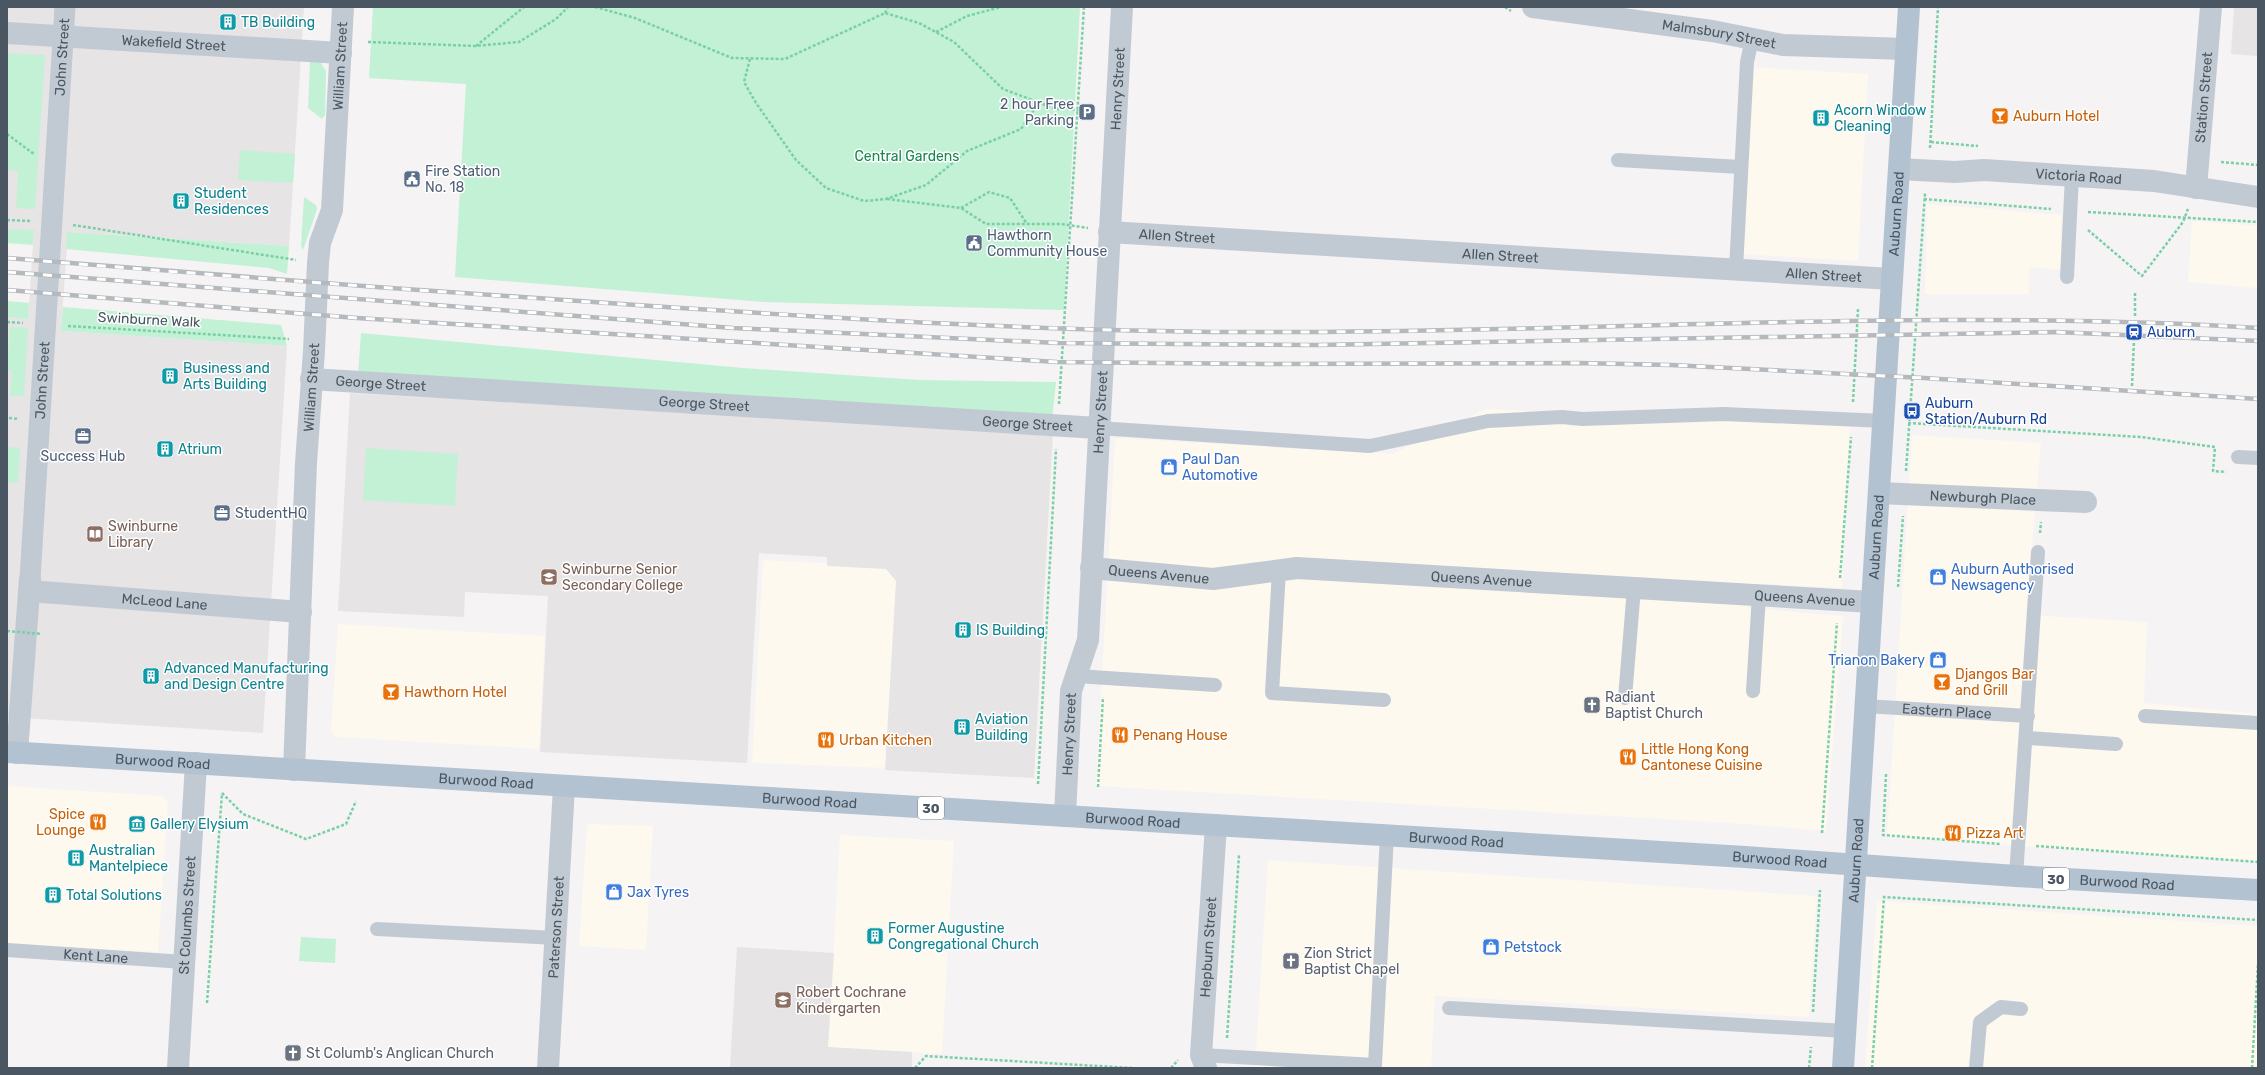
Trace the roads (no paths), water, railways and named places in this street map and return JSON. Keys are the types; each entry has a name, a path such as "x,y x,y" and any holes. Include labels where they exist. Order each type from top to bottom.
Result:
{"main road":[{"name":"Auburn Road","path":"1843,1068 1909,7"},
{"name":"Burwood Road","path":"12,753 1387,835 2016,876 2258,890"}],"street":[{"name":"John Street","path":"12,753 29,585 65,7"},
{"name":"William Street","path":"294,770 311,379 314,350 318,264 320,243 332,210 343,7"},
{"name":"Henry Street","path":"1066,816 1071,691 1088,640 1098,428 1122,7"},
{"name":"Malmsbury Street","path":"1533,7 1712,31 1783,45 1906,49"},
{"name":"Station Street","path":"2196,188 2211,7"},
{"name":"Wakefield Street","path":"7,33 341,53"},
{"name":"Victoria Road","path":"1898,169 1955,172 1984,170 2154,181 2258,198"},
{"name":"Allen Street","path":"1109,232 1892,279"},
{"name":"George Street","path":"311,379 1098,428"},
{"name":"Newburgh Place","path":"1879,493 2086,502"},
{"name":"Queens Avenue","path":"1091,568 1214,579 1297,568 1872,602"},
{"name":"McLeod Lane","path":"29,585 301,612"},
{"name":"St Columbs Street","path":"178,1068 196,763"},
{"name":"Paterson Street","path":"548,1068 564,787"},
{"name":"Hepburn Street","path":"1204,1061 1216,825"}],"lane":[{"path":"1736,269 1747,62 1752,39"},
{"path":"1618,160 1741,167"},
{"path":"2067,277 2072,176"},
{"path":"1098,428 1370,446 1488,421 1724,414 1884,421"},
{"path":"2238,457 2258,458"},
{"path":"2016,876 2027,738 2038,552"},
{"path":"1279,570 1272,693 1384,700"},
{"path":"1625,698 1634,588"},
{"path":"1753,691 1759,595"},
{"path":"1076,676 1215,685"},
{"name":"Eastern Place","path":"1866,706 2028,716"},
{"path":"2145,716 2258,723"},
{"path":"2027,738 2116,744"},
{"path":"1204,1061 1226,1056 1375,1064 1387,835"},
{"path":"377,929 556,938"},
{"name":"Kent Lane","path":"7,950 184,962"},
{"path":"1976,1068 1980,1022 2001,1007 2021,1009"},
{"path":"1449,1008 1846,1031"}],"railway":[{"path":"7,258 329,284 651,306 872,320 1018,327 1166,331 1366,332 1749,323 2004,320 2131,322 2258,328"},
{"path":"7,272 733,328 1058,343 1317,345 2056,332 2258,341"},
{"path":"7,290 357,318 1057,362 1264,364 1579,363 1671,365 1924,378 2258,399"}],"place":[{"name":"TB Building","path":"228,22"},
{"name":"2 hour Free Parking","path":"1087,112"},
{"name":"Auburn Hotel","path":"2000,116"},
{"name":"Acorn Window Cleaning","path":"1821,118"},
{"name":"Fire Station No. 18","path":"412,179"},
{"name":"Student Residences","path":"181,201"},
{"name":"Hawthorn Community House","path":"974,243"},
{"name":"Auburn","path":"2134,332"},
{"name":"Business and Arts Building","path":"170,376"},
{"name":"Auburn Station/Auburn Rd","path":"1912,411"},
{"name":"Success Hub","path":"83,436"},
{"name":"Atrium","path":"165,449"},
{"name":"Paul Dan Automotive","path":"1169,467"},
{"name":"StudentHQ","path":"222,513"},
{"name":"Swinburne Library","path":"95,534"},
{"name":"Swinburne Senior Secondary College","path":"549,577"},
{"name":"Auburn Authorised Newsagency","path":"1938,577"},
{"name":"IS Building","path":"963,630"},
{"name":"Trianon Bakery","path":"1938,660"},
{"name":"Advanced Manufacturing and Design Centre","path":"151,676"},
{"name":"Djangos Bar and Grill","path":"1942,682"},
{"name":"Hawthorn Hotel","path":"391,692"},
{"name":"Radiant Baptist Church","path":"1592,705"},
{"name":"Aviation Building","path":"962,727"},
{"name":"Penang House","path":"1120,735"},
{"name":"Urban Kitchen","path":"826,740"},
{"name":"Little Hong Kong Cantonese Cuisine","path":"1628,757"},
{"name":"Spice Lounge","path":"98,822"},
{"name":"Gallery Elysium","path":"137,824"},
{"name":"Pizza Art","path":"1953,833"},
{"name":"Australian Mantelpiece","path":"76,858"},
{"name":"Jax Tyres","path":"614,892"},
{"name":"Total Solutions","path":"53,895"},
{"name":"Former Augustine Congregational Church","path":"875,936"},
{"name":"Petstock","path":"1491,947"},
{"name":"Zion Strict Baptist Chapel","path":"1291,961"},
{"name":"Robert Cochrane Kindergarten","path":"783,1000"},
{"name":"St Columb's Anglican Church","path":"293,1053"}],"park label":[{"name":"Central Gardens","path":"907,156"}]}
